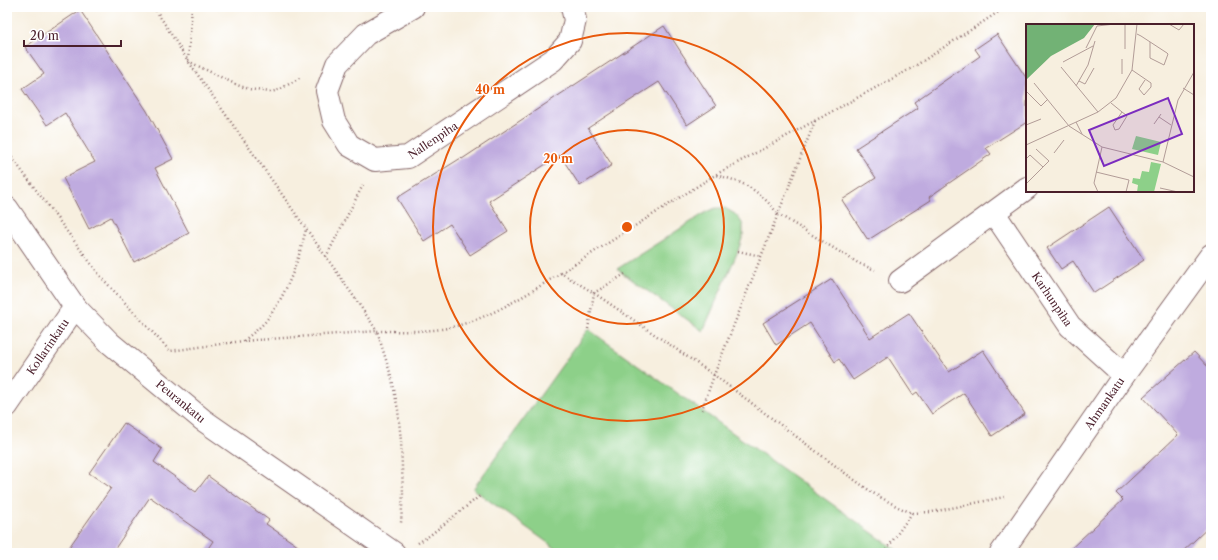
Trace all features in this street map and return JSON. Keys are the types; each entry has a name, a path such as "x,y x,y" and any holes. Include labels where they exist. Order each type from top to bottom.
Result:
{"street":[{"path":"375,160 349,144 334,121 327,91 337,64 366,34 413,7"},
{"name":"Nallenpiha","path":"375,160 408,157 553,60 570,41 575,20 572,7"},
{"path":"900,281 1026,189"},
{"name":"Peurankatu","path":"7,208 75,307 110,344 203,420 394,553"},
{"name":"Karhunpiha","path":"994,213 1070,326 1124,375"},
{"name":"Ahmankatu","path":"1001,553 1124,375 1211,255"},
{"name":"Kollarinkatu","path":"7,406 75,307"}],"path":[{"path":"154,7 188,61 377,331 392,379 398,410 403,493 401,523"},
{"path":"188,61 192,7"},
{"path":"7,151 101,277 170,351 243,341 377,331 441,329 466,323 490,314 532,292 715,175 912,68 1006,7"},
{"path":"188,61 237,85 249,89 270,92 279,90 317,68 337,64"},
{"path":"702,410 714,375 815,120"},
{"path":"326,258 375,160"},
{"path":"715,175 728,178 750,187 764,198 778,214 858,263 900,281"},
{"path":"243,341 264,323 286,290 296,264 306,229"},
{"path":"738,251 761,256"},
{"path":"561,273 594,293 714,375 849,476 898,507 912,513 932,512 1013,495 1038,499"},
{"path":"588,329 594,293 624,274"},
{"path":"416,544 429,536 481,495"},
{"path":"884,553 912,513"}],"green space":[{"path":"716,208 725,208 735,214 743,225 743,235 738,251 703,331 617,269 708,211"},
{"path":"588,329 899,552 562,553 473,489"}],"building":[{"path":"80,10 147,111 173,159 155,168 189,233 134,262 111,217 89,229 63,178 95,162 65,113 47,125 22,89 44,74 25,47"},
{"path":"664,26 716,106 687,125 659,82 588,128 612,165 580,186 560,155 489,201 508,231 470,255 450,224 424,241 397,198 461,158 462,159"},
{"path":"997,34 1026,78 1026,123 986,148 991,154 929,197 931,200 868,240 842,200 876,178 856,148 918,108 914,102 980,56 975,49"},
{"path":"1109,207 1144,260 1094,293 1073,261 1061,269 1047,248"},
{"path":"832,279 870,338 909,313 949,372 983,350 1025,414 992,436 964,393 932,414 917,392 913,395 888,357 853,380 839,359 835,362 810,323 776,345 763,323"},
{"path":"1194,352 1211,370 1211,525 1181,553 1066,553 1123,500 1116,493 1178,435 1143,397"},
{"path":"124,423 162,449 154,462 196,492 208,476 269,520 266,524 308,553 205,553 213,541 150,497 112,553 65,553 111,488 89,473"}]}
